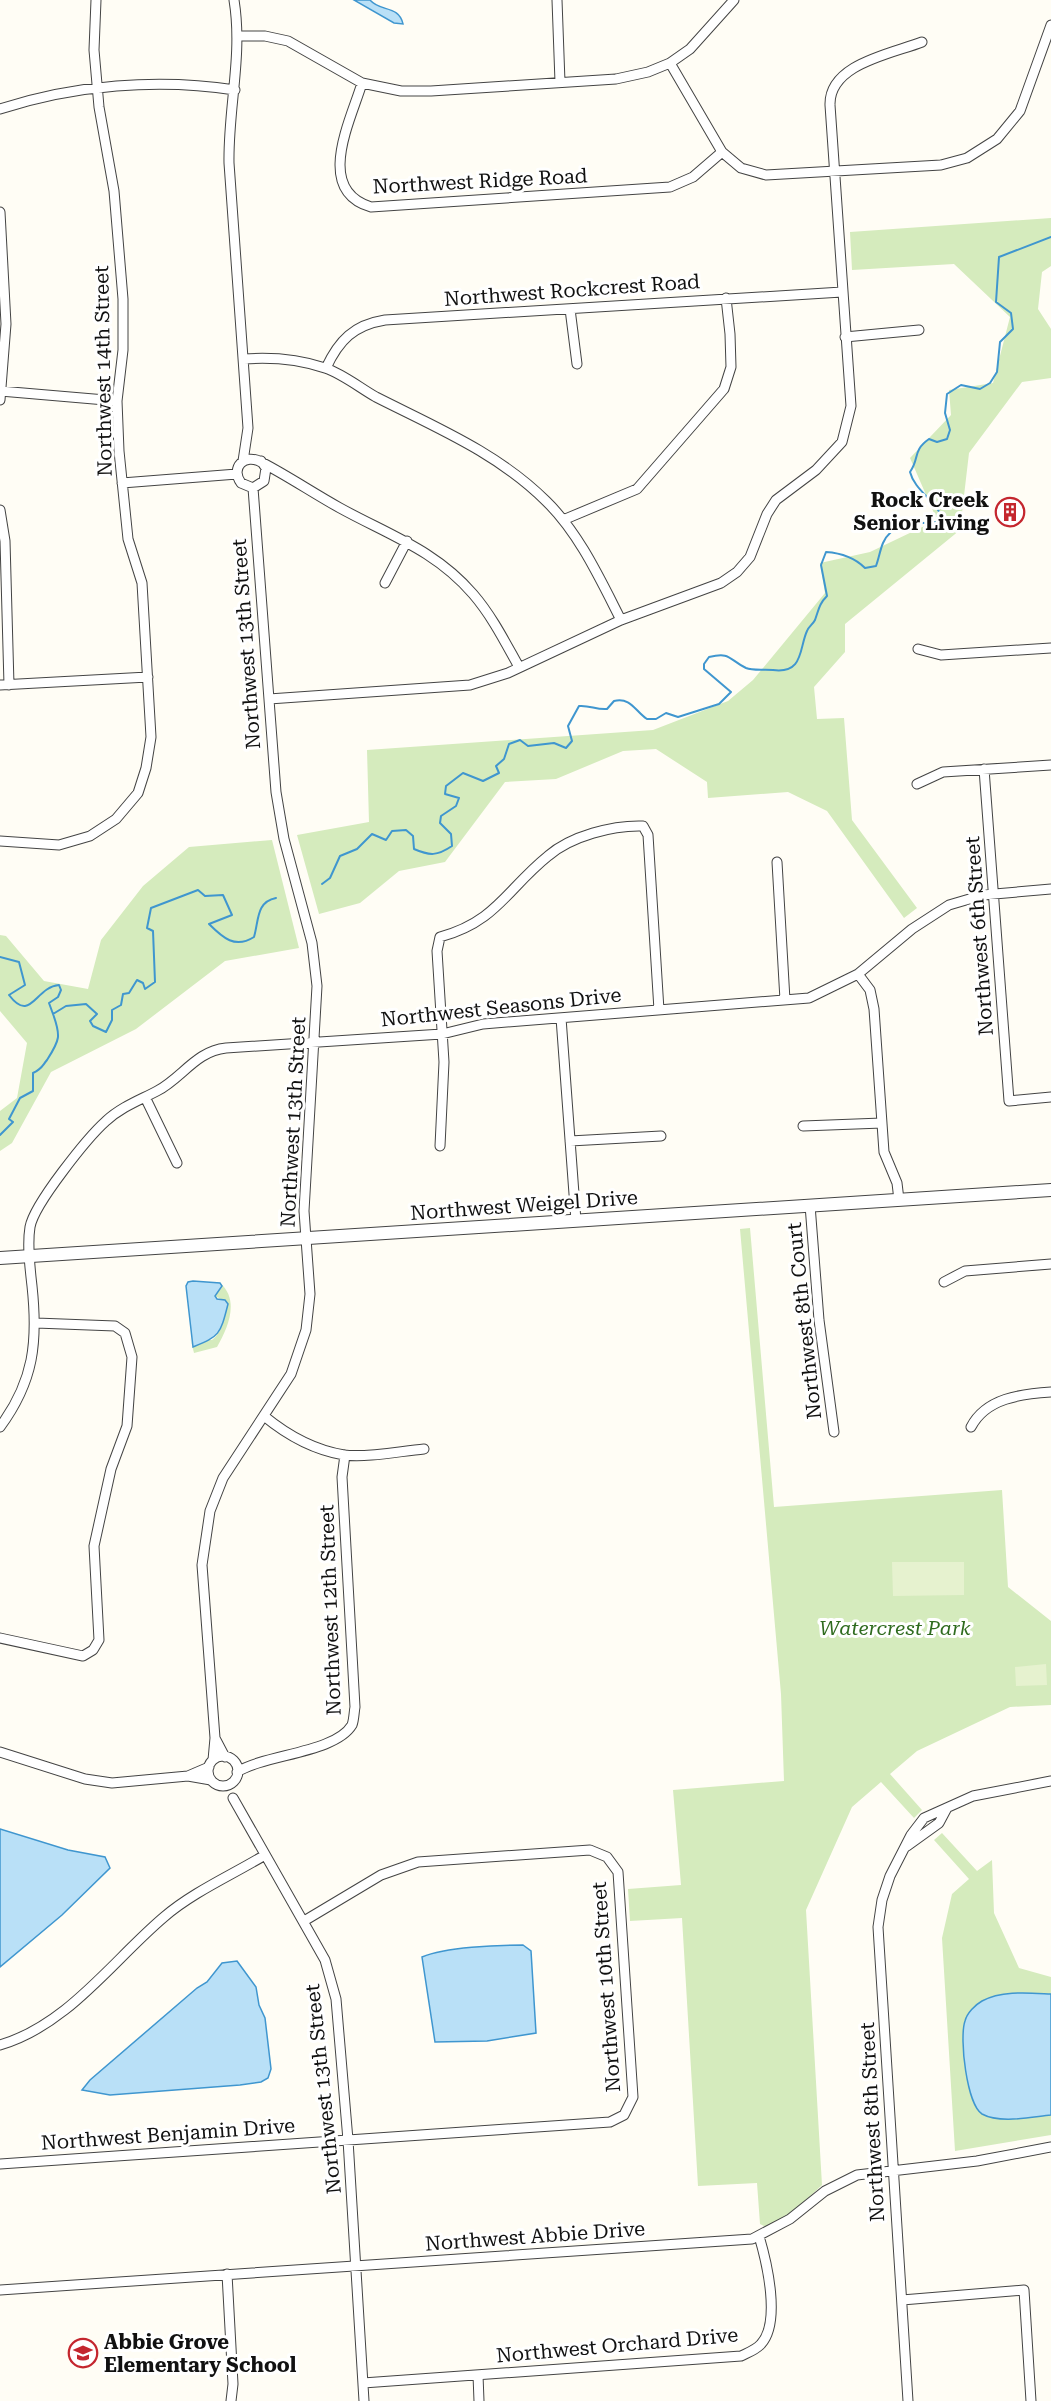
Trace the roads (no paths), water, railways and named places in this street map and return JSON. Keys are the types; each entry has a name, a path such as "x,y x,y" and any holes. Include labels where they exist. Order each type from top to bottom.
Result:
{"street":[{"name":"Northwest 14th Street","path":"0,841 59,845 90,836 116,819 138,793 146,768 151,737 142,583 128,539 122,483 117,401 123,350 123,299 114,191 94,50 96,0"},
{"path":"234,0 237,36 235,90 228,136 248,428 243,461 237,474 241,483 253,488 264,481 281,479 295,482"},
{"path":"557,0 560,82"},
{"path":"237,36 265,36 288,41 362,83 420,91 632,77 670,63 707,33 734,0"},
{"path":"670,63 722,153 741,168 766,175 941,165 967,158 990,144 1010,126 1025,103 1051,25"},
{"path":"269,699 470,685 519,667 621,620 721,583 737,572 750,557 767,514 776,500 816,470 842,442 851,406 844,337 830,105 834,84 854,67 922,42"},
{"name":"Northwest Ridge Road","path":"362,83 344,137 340,171 349,195 371,207 670,187 693,177 722,153"},
{"path":"0,109 43,97 98,89 176,84 235,90"},
{"path":"0,212 6,324 0,400"},
{"name":"Northwest Rockcrest Road","path":"326,368 343,339 370,322 842,292"},
{"path":"563,520 637,489 724,389 730,366 730,334 726,298"},
{"path":"570,309 577,364"},
{"path":"844,337 919,330"},
{"path":"244,359 272,357 326,368 480,450 516,474 547,501 563,520 596,572 621,620"},
{"path":"0,391 117,401"},
{"path":"248,428 260,461 266,468 264,481"},
{"path":"243,461 250,458 260,461 433,556 472,593 489,615 519,667"},
{"path":"122,483 237,474"},
{"name":"Northwest 13th Street","path":"253,488 269,699 282,829 307,921 315,965 318,1002 304,1211 310,1294 306,1330 291,1374 223,1478 210,1511 202,1565 214,1738 211,1763 215,1782 233,1798 325,1960 336,1999 348,2140 364,2401"},
{"path":"0,512 5,541 4,685 148,677"},
{"path":"385,583 407,541"},
{"path":"918,649 941,655 1051,648"},
{"path":"917,784 943,772 1051,765"},
{"name":"Northwest 6th Street","path":"984,769 1009,1101 1051,1097"},
{"path":"440,1146 444,1062 437,951 440,937 459,932 501,905 549,854 577,839 630,826 643,826 648,835 659,1010"},
{"path":"777,862 785,1000"},
{"name":"Northwest Seasons Drive","path":"0,1428 16,1405 33,1360 36,1323 30,1256 30,1226 41,1200 106,1120 173,1082 199,1058 214,1050 442,1034 483,1024 809,998 832,989 858,974 934,913 963,900 993,894 1051,889"},
{"path":"858,974 870,990 874,1009 884,1152 897,1183 899,1200"},
{"path":"561,1018 576,1221"},
{"path":"145,1097 177,1163"},
{"path":"803,1126 882,1123"},
{"path":"570,1141 661,1136"},
{"name":"Northwest Weigel Drive","path":"0,1258 1051,1190"},
{"name":"Northwest 8th Court","path":"810,1205 819,1320 834,1432"},
{"path":"944,1281 965,1271 1051,1264"},
{"path":"0,1638 83,1656 99,1640 94,1546 111,1469 127,1426 132,1357 125,1333 115,1326 36,1323"},
{"path":"971,1427 982,1410 996,1403 1051,1392"},
{"path":"264,1416 284,1433 345,1455 424,1449"},
{"name":"Northwest 12th Street","path":"251,1763 336,1741 352,1725 355,1707 342,1478 345,1455"},
{"name":"Northwest 13th Street","path":"214,1738 237,1772"},
{"path":"0,1752 85,1779 112,1783 188,1776 231,1784 237,1772 251,1763"},
{"path":"188,1776 211,1763 229,1759 251,1763"},
{"name":"Northwest 8th Street","path":"908,2401 878,1927 882,1900 916,1827 924,1818 996,1790 1051,1781"},
{"name":"Northwest 13th Street","path":"231,1784 233,1798"},
{"name":"Northwest 10th Street","path":"304,1921 381,1875 418,1862 590,1850 607,1857 618,1872 633,2097 624,2115"},
{"path":"0,2045 23,2038 64,2011 165,1915 265,1855"},
{"name":"Northwest Benjamin Drive","path":"0,2164 610,2122 624,2115"},
{"name":"Northwest Abbie Drive","path":"0,2290 729,2242 759,2236 790,2219 806,2203 846,2179 870,2172 976,2160 1051,2147"},
{"name":"Northwest Orchard Drive","path":"363,2383 741,2356 760,2346 770,2329 768,2276 759,2236"},
{"path":"227,2274 234,2384 231,2401"},
{"path":"902,2300 1024,2290 1031,2401"},
{"path":"478,2375 479,2401"}],"water":[{"path":"354,0 370,0 374,4 393,11 398,14 403,24 394,23"},
{"path":"188,1282 220,1283 222,1286 215,1296 217,1299 225,1300 228,1304 223,1323 217,1333 193,1347 186,1286"},
{"path":"0,1829 68,1850 105,1857 110,1868 62,1915 0,1967"},
{"path":"523,1945 531,1951 536,2033 487,2041 435,2042 422,1957 458,1949"},
{"path":"237,1961 256,1987 259,2005 265,2018 271,2069 268,2078 261,2082 240,2085 110,2095 82,2090 90,2080 197,1988 207,1982 222,1963"},
{"path":"1051,1994 1051,2115 998,2119 982,2114 972,2098 968,2085 963,2030 968,2015 979,2003 998,1995"}],"waterway":[{"path":"322,884 330,878 340,856 357,849 372,834 386,840 392,831 406,830 413,836 414,849 429,854 442,852 452,846 451,834 440,823 441,816 456,806 459,798 445,794 446,786 463,773 483,781 499,773 496,766 504,759 509,744 520,740 528,746 554,743 566,748 572,741 568,726 579,706 607,709 614,701 620,700 629,703 647,719 656,719 666,713 678,717 719,704 731,692 704,669 704,664 709,657 726,656 752,669 783,670 795,664 807,631 827,596 821,565 826,552 857,561 865,568 876,566 883,543 893,530 915,523 938,522 940,513 915,483 910,472 918,451 929,439 937,442 947,439 950,430 945,413 947,394 961,385 980,389 990,383 997,372 1000,342 1013,329 1011,313 996,302 999,257 1051,237"},
{"path":"0,957 19,962 25,985 9,995 16,1003 23,1006 28,1005 44,991 59,985 61,990 58,997 49,1003 53,1014 66,1006 86,1004 97,1014 90,1021 93,1026 106,1032 112,1020 112,1010 121,1005 123,994 129,993 137,980 143,983 145,989 155,982 153,931 147,928 151,908 198,890 205,896 223,895 232,915 209,924 224,937 241,942 254,937 262,908 265,903 276,898"},
{"path":"0,1135 13,1122 9,1119 20,1098 33,1091 33,1073 42,1067 55,1047 58,1033 53,1014"}],"place":[{"name":"Rock Creek Senior Living","path":"1010,512"},
{"name":"Abbie Grove Elementary School","path":"83,2353"}],"park label":[{"name":"Watercrest Park","path":"895,1628"}]}
